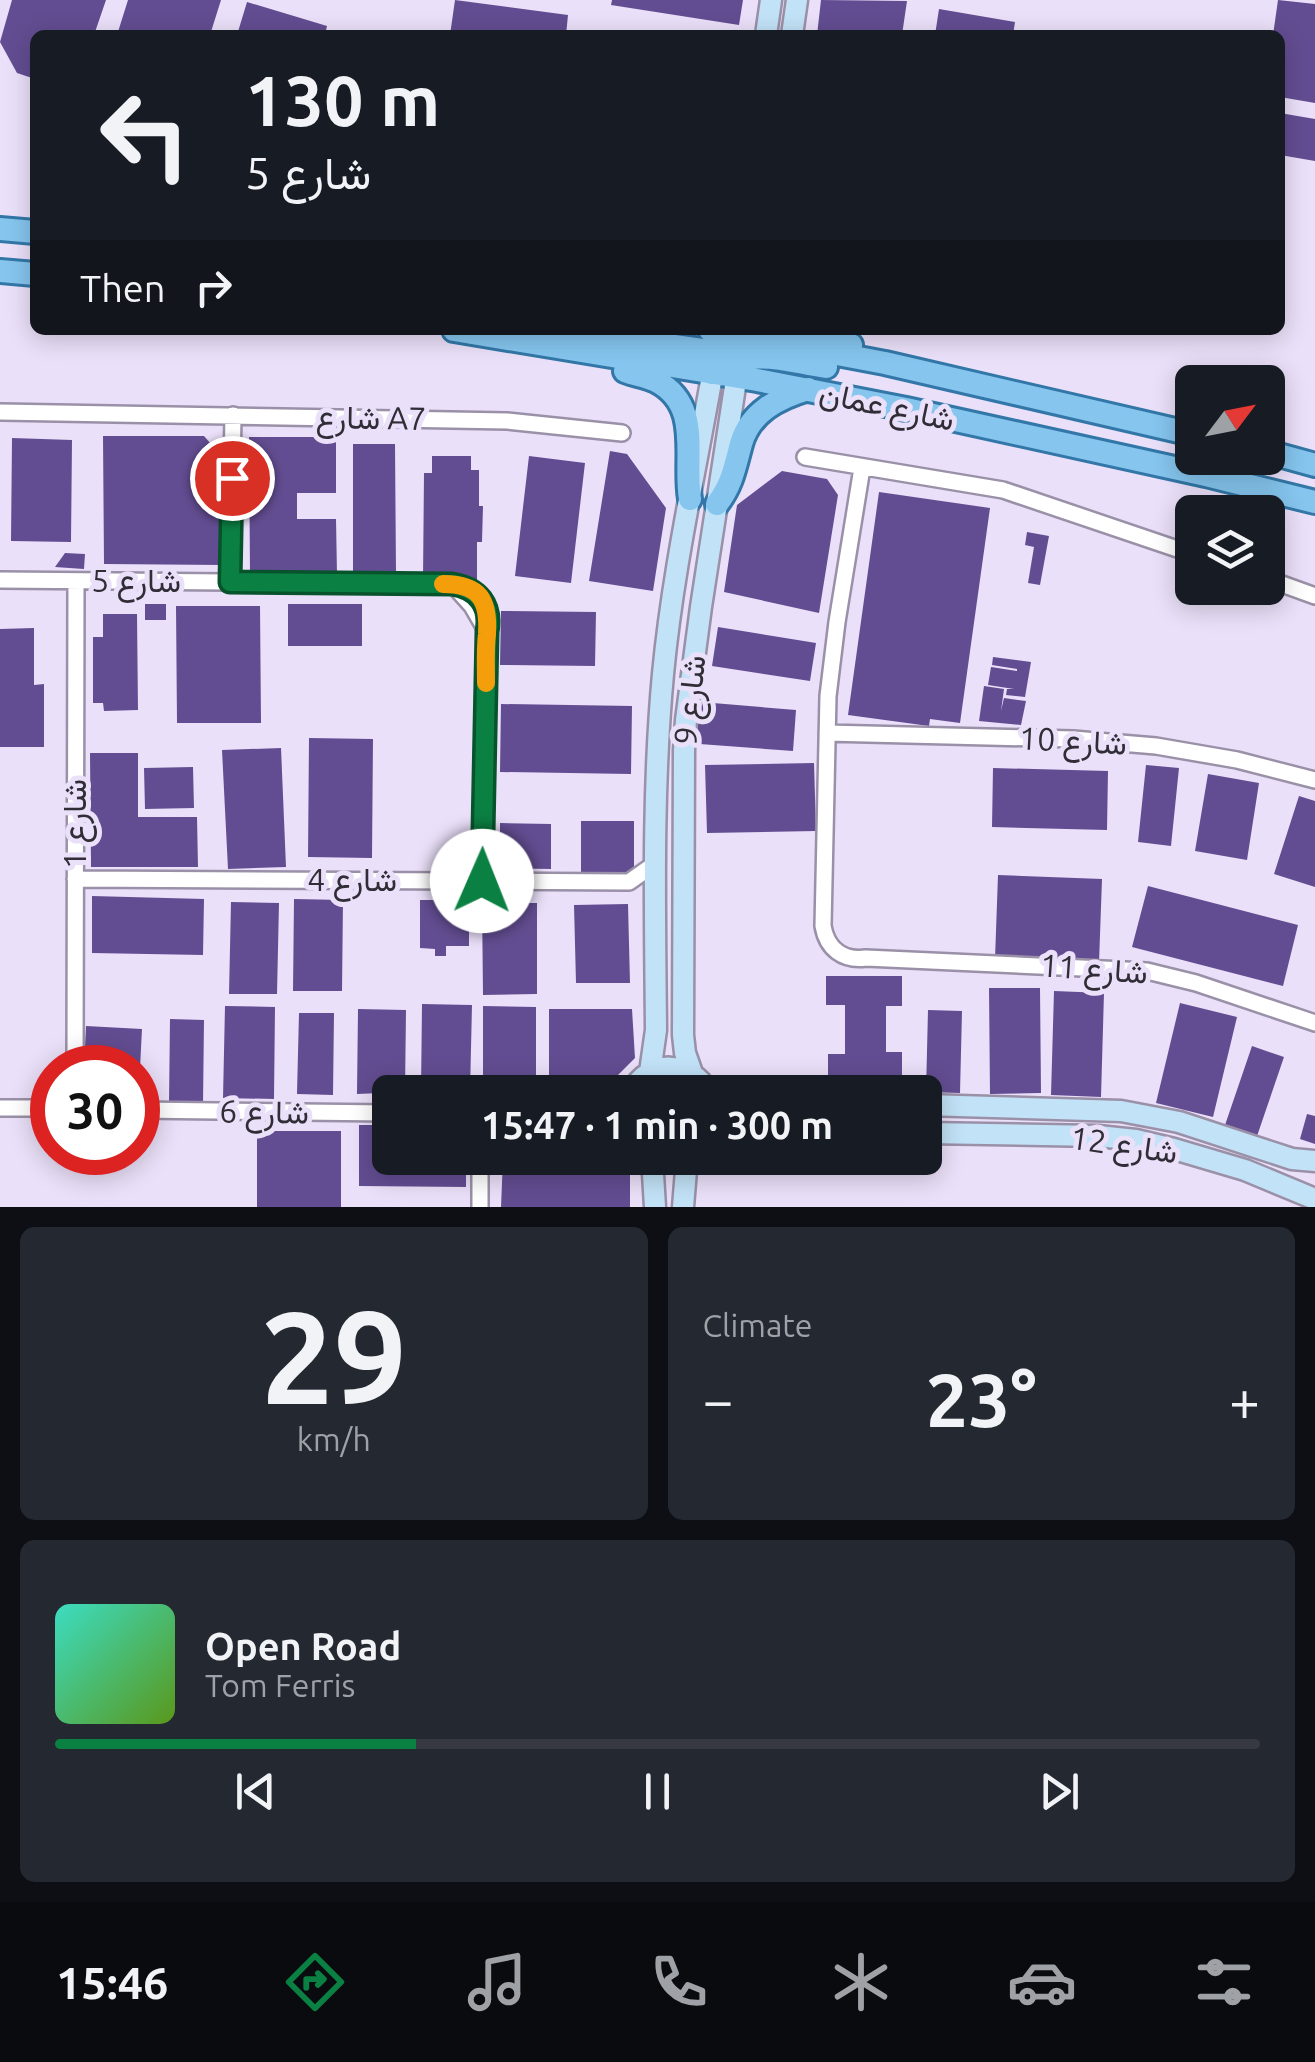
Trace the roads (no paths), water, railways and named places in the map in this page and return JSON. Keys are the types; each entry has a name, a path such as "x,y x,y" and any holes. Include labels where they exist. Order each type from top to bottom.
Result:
{"main road":[{"path":"0,229 30,232"},
{"path":"0,271 30,274"},
{"name":"شارع عمان","path":"489,335 591,353 715,343 741,350 884,363 1175,430"},
{"path":"621,335 715,343 756,356 918,382 968,382"},
{"path":"821,335 884,363"},
{"name":"شارع عمان","path":"741,350 808,389 1315,502"},
{"path":"591,353 619,369 655,380 677,399 690,436 690,499"},
{"path":"716,504 733,476 751,422 773,403 808,389"},
{"path":"1285,457 1315,465"}],"street":[{"path":"767,30 771,0"},
{"path":"793,30 798,0"},
{"name":"شارع 9","path":"639,1075 656,1030 656,774 663,671 715,343"},
{"name":"شارع 9","path":"698,1075 685,1053 682,1035 684,750 700,607 741,350"},
{"name":"شارع A7","path":"0,412 521,422 622,432"},
{"path":"230,582 233,415"},
{"name":"شارع عمان","path":"805,457 1002,490 1175,548"},
{"name":"شارع 11","path":"862,468 837,622 826,733 823,926 830,945 846,958 1148,971 1315,1023"},
{"name":"شارع 5","path":"0,580 452,584 474,590 487,609 489,620 482,881"},
{"name":"شارع 1","path":"75,1045 76,580"},
{"path":"1285,586 1315,596"},
{"name":"شارع 10","path":"826,733 1073,739 1156,746 1237,760 1315,780"},
{"path":"655,906 630,882 656,863"},
{"name":"شارع 4","path":"75,879 630,882"},
{"path":"651,1075 664,1067 678,1068 688,1075"},
{"name":"شارع 12","path":"942,1105 1121,1110 1179,1122 1292,1159 1315,1161"},
{"path":"0,1108 30,1108"},
{"name":"شارع 6","path":"160,1110 372,1113"},
{"name":"شارع 12","path":"942,1133 1136,1140 1245,1170 1315,1198"},
{"path":"480,1175 480,1207"},
{"path":"654,1175 655,1207"},
{"path":"683,1207 686,1175"},
{"path":"1315,1186 1315,1198"}]}
